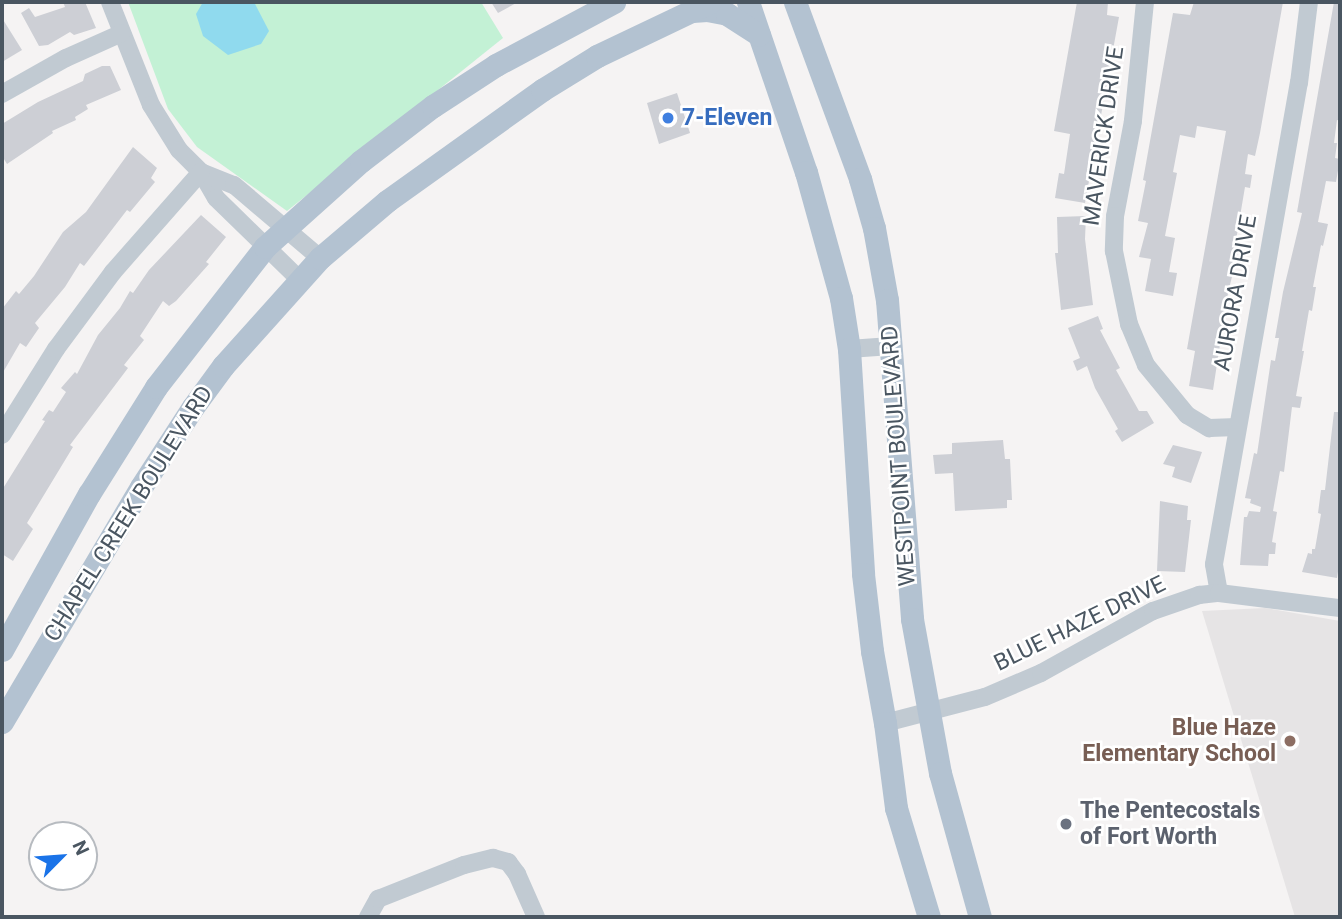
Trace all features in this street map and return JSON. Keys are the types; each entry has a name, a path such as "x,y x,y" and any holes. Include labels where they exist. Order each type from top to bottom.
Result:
{"main road":[{"name":"CHAPEL CREEK BOULEVARD","path":"2,650 89,494 156,387 265,247 361,161 433,106 496,65 614,2"},
{"name":"CHAPEL CREEK BOULEVARD","path":"2,722 141,486 193,407 223,366 320,258 387,201 498,119 597,56 710,2"},
{"name":"WESTPOINT BOULEVARD","path":"748,2 828,243 849,349 863,574 872,651 886,723 896,808 929,917"},
{"name":"WESTPOINT BOULEVARD","path":"795,2 860,179 874,228 887,300 912,618 940,773 980,917"},
{"path":"689,12 707,10 727,14 759,35"}],"street":[{"path":"110,2 151,105 179,150 201,173 216,198 301,281"},
{"name":"MAVERICK DRIVE","path":"1145,2 1133,121 1115,216 1114,251 1129,324 1146,365 1187,415 1209,428 1237,427"},
{"name":"AURORA DRIVE","path":"1219,593 1214,564 1299,83 1309,2"},
{"path":"2,94 66,58 122,33"},
{"path":"201,173 234,184 320,258"},
{"path":"4,428 56,349 113,272 201,173"},
{"path":"849,349 891,346"},
{"name":"BLUE HAZE DRIVE","path":"886,723 985,697 1041,673 1175,601 1219,593 1340,608"},
{"path":"368,917 378,899 464,864 493,858 508,862 517,874 536,917"}],"shaded area":[{"name":"Blue Haze Elementary School","path":"1265,608 1340,621 1340,917 1295,917 1202,611"}],"green space":[{"path":"128,2 481,2 503,38 287,211 197,147 168,109"}],"water":[{"path":"203,2 254,2 269,31 261,44 228,55 203,36 196,14"}],"building":[{"path":"63,2 85,2 96,28 74,35 70,32 48,45 39,46 21,13 29,8 35,17 65,7"},
{"path":"491,2 518,2 498,13"},
{"path":"1077,2 1108,2 1107,15 1119,17 1085,203 1055,198 1059,173 1064,174 1070,134 1054,131"},
{"path":"1194,2 1283,2 1255,156 1248,154 1245,174 1252,175 1250,188 1245,187 1234,252 1238,252 1228,293 1213,390 1189,386 1195,351 1187,349 1226,131 1197,126 1195,138 1180,135 1173,172 1177,173 1165,236 1175,238 1169,272 1177,273 1173,296 1145,291 1151,259 1139,257 1148,223 1138,221 1146,181 1143,180 1173,13 1190,15"},
{"path":"1334,2 1340,2 1340,121 1337,120 1334,143 1337,143 1335,158 1340,159 1336,182 1326,181 1318,222 1328,224 1323,246 1321,245 1313,287 1316,287 1312,311 1309,310 1302,351 1296,396 1302,397 1300,408 1292,407 1284,472 1280,471 1273,511 1277,512 1272,542 1276,543 1275,554 1269,554 1268,566 1240,565 1244,517 1247,517 1249,511 1260,512 1261,507 1245,498 1254,453 1257,454 1271,360 1275,361 1279,338 1275,338 1283,292 1302,213 1297,212"},
{"path":"2,18 22,50 2,62"},
{"path":"102,66 110,66 121,90 86,105 88,109 75,117 76,120 52,131 53,133 7,164 2,156 2,124 38,102 83,81 85,74"},
{"name":"7-Eleven","path":"677,93 690,133 659,144 647,103"},
{"path":"133,147 157,168 151,178 155,182 130,212 127,210 84,266 80,263 65,287 35,323 39,328 26,347 20,343 2,374 2,309 16,291 19,294 34,276 63,232 86,212"},
{"path":"201,215 226,237 206,262 209,264 176,301 169,306 163,301 140,336 144,340 124,365 128,368 70,445 73,447 27,523 33,529 13,561 2,554 2,490 45,421 42,420 49,410 53,412 66,392 61,388 75,372 77,374 98,335 130,291 133,293 149,270"},
{"path":"1086,216 1085,239 1093,305 1061,310 1055,253 1058,253 1057,217"},
{"path":"1098,316 1103,329 1100,330 1120,368 1116,370 1139,411 1147,411 1154,423 1122,442 1087,366 1077,371 1073,361 1080,358 1068,328"},
{"path":"1334,412 1340,412 1340,559 1337,578 1302,572 1308,553 1312,554 1312,549 1315,549 1321,514 1318,513 1321,490 1325,490"},
{"path":"1003,440 1005,459 1010,459 1012,500 1007,500 1007,508 955,511 953,473 935,474 933,455 952,454 952,443"},
{"path":"1173,445 1202,452 1191,483 1172,477 1175,467 1163,464"},
{"path":"1160,501 1188,506 1187,520 1191,520 1185,572 1157,571"}],"place":[{"name":"7-Eleven","path":"668,118"},
{"name":"Blue Haze Elementary School","path":"1290,741"},
{"name":"The Pentecostals of Fort Worth","path":"1066,824"}]}
